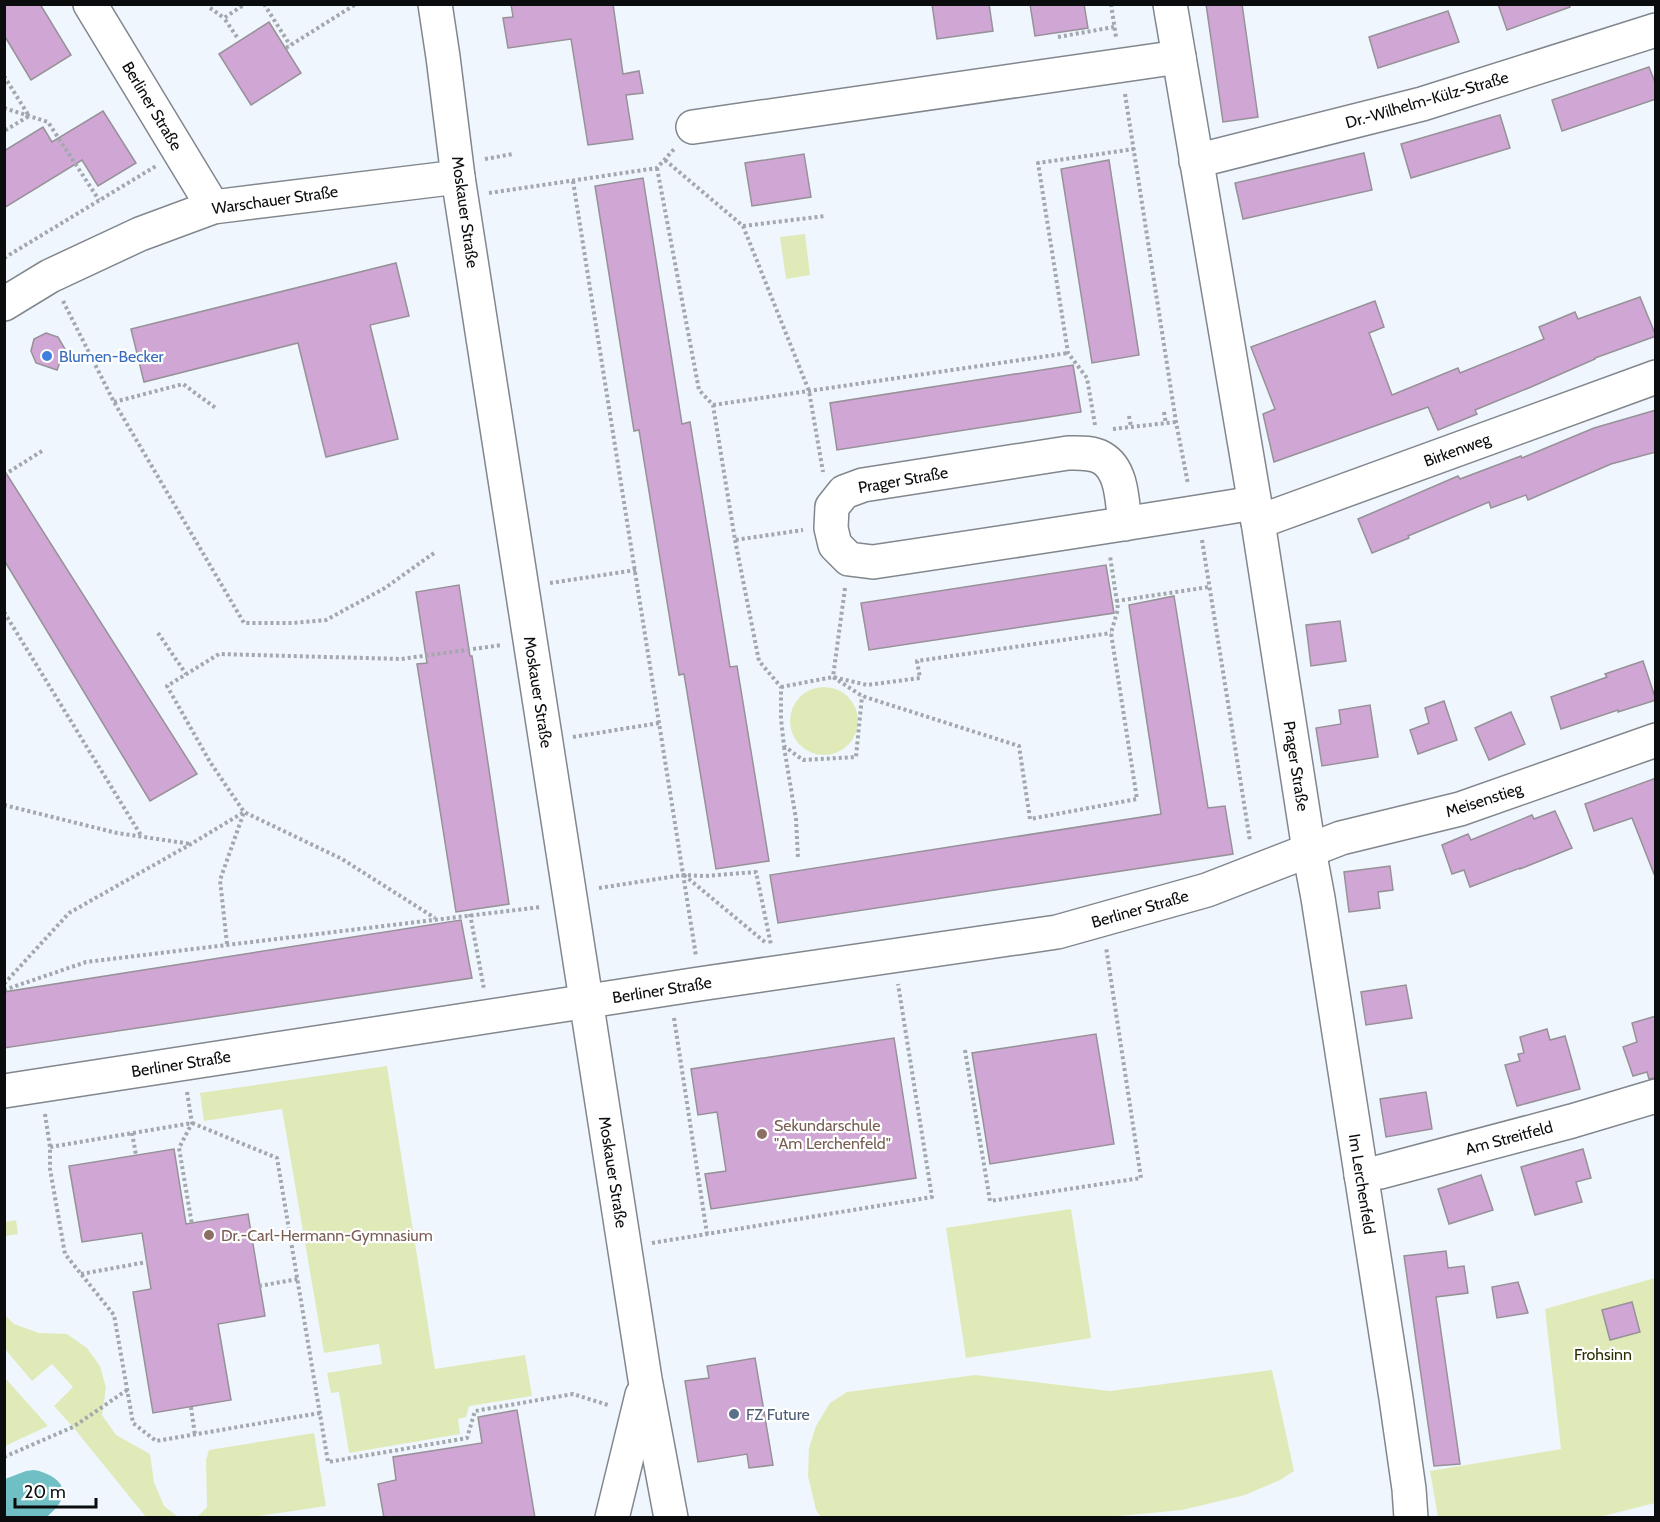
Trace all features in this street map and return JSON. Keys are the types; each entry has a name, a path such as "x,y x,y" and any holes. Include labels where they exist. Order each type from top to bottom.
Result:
{"street":[{"name":"Berliner Straße","path":"90,4 213,207"},
{"name":"Moskauer Straße","path":"435,4 460,187 585,1001 645,1379 671,1518"},
{"name":"Prager Straße","path":"1170,4 1256,513 1309,850"},
{"name":"Dr.-Wilhelm-Külz-Straße","path":"1197,161 1422,104 1656,30"},
{"path":"693,127 1179,57"},
{"name":"Warschauer Straße","path":"4,304 50,276 140,234 213,207 460,187"},
{"name":"Birkenweg","path":"1256,513 1656,378"},
{"name":"Prager Straße","path":"1117,535 1120,490 1115,471 1102,458 1087,453 1068,453 863,485 844,492 832,507 831,528 835,545 849,559 873,562 1117,535 1197,513 1256,513"},
{"name":"Meisenstieg","path":"1309,850 1341,838 1460,809 1656,740"},
{"name":"Berliner Straße","path":"4,1091 684,986 1057,932 1207,890 1309,850"},
{"name":"Im Lerchenfeld","path":"1309,850 1361,1175 1412,1518"},
{"name":"Am Streitfeld","path":"1361,1175 1380,1172 1572,1121 1656,1096"},
{"name":"Moskauer Straße","path":"612,1518 639,1414 645,1379"}],"path":[{"path":"224,18 245,4"},
{"path":"264,4 288,46 356,4"},
{"path":"1111,4 1176,422 1186,479 1197,513 1255,871"},
{"path":"210,8 224,18 237,37"},
{"path":"1058,37 1114,27"},
{"path":"4,76 29,116"},
{"path":"4,108 48,122 99,200"},
{"path":"4,131 29,116"},
{"path":"460,187 573,181 657,168 693,127"},
{"path":"1096,431 1088,378 1068,353 1038,163 1134,149"},
{"path":"4,258 179,151"},
{"path":"665,160 743,226 809,391 824,476"},
{"path":"657,168 699,390 713,405 735,540 759,661 782,687 781,719 796,819 798,858"},
{"path":"573,181 683,875 684,986 707,1234"},
{"path":"743,226 825,216"},
{"path":"50,276 114,402 244,623 326,620 385,588 434,553"},
{"path":"713,405 1068,353"},
{"path":"114,402 183,384 218,409"},
{"path":"1164,412 1166,424"},
{"path":"1129,416 1131,427"},
{"path":"1108,430 1176,422"},
{"path":"4,475 42,451"},
{"path":"735,540 809,530"},
{"path":"833,678 862,696 1019,746 1029,819 1137,799 1111,633 1118,609 1116,600 1117,535"},
{"path":"523,587 636,570"},
{"path":"833,678 846,582"},
{"path":"1116,600 1209,587"},
{"path":"4,612 142,837"},
{"path":"158,633 186,674"},
{"path":"782,687 833,678 867,685 920,678 917,661 1111,633"},
{"path":"436,918 342,859 244,812 210,762 167,686 219,654 400,659 512,644"},
{"path":"784,746 803,760 856,757 862,696"},
{"path":"546,741 659,723"},
{"path":"4,805 117,833 192,844"},
{"path":"4,984 69,913 244,812"},
{"path":"227,944 220,880 244,812"},
{"path":"4,990 86,962 470,914 570,898 683,875 705,876 756,872 772,948 683,875"},
{"path":"470,914 489,1016"},
{"path":"965,1050 990,1201 1141,1178 1102,920"},
{"path":"625,1248 932,1197 893,955"},
{"path":"192,1123 179,1148 192,1225"},
{"path":"320,1413 156,1442 133,1423 114,1315 65,1254 50,1169 50,1147 192,1123 277,1158 298,1279 320,1413 328,1462 467,1438 475,1411 573,1394 639,1414"},
{"path":"132,1133 136,1155"},
{"path":"81,1274 147,1262"},
{"path":"259,1286 298,1279"},
{"path":"4,1456 73,1427 127,1390"},
{"path":"191,1407 195,1435"}],"green space":[{"path":"805,234 810,275 786,279 780,237"},
{"path":"824,687 837,690 848,697 855,708 858,721 855,734 848,745 837,752 824,755 811,752 800,745 793,734 790,721 793,708 800,697 811,690"},
{"path":"387,1066 435,1369 525,1355 532,1396 469,1406 466,1417 458,1419 460,1434 349,1453 339,1392 331,1393 327,1373 382,1364 379,1344 324,1353 282,1109 204,1121 200,1093"},
{"path":"1071,1209 1091,1338 966,1358 946,1228"},
{"path":"16,1220 18,1234 5,1236 5,1222"},
{"name":"Frohsinn","path":"1655,1278 1655,1503 1599,1517 1438,1517 1430,1471 1561,1449 1545,1309"},
{"path":"5,1315 14,1324 39,1333 67,1334 87,1348 100,1366 106,1388 102,1415 116,1435 150,1454 154,1482 164,1506 178,1517 146,1517 54,1406 73,1387 52,1364 32,1381 5,1349"},
{"path":"1272,1370 1294,1471 1280,1480 1245,1495 1182,1510 1109,1517 822,1518 816,1510 808,1476 809,1448 816,1426 830,1403 847,1392 975,1375 1110,1391"},
{"path":"5,1378 48,1426 4,1446"},
{"path":"314,1433 326,1506 253,1517 197,1517 207,1507 206,1460 209,1450"}],"water":[{"path":"34,1470 55,1479 62,1487 62,1498 59,1504 47,1517 5,1517 5,1479"}],"building":[{"path":"4,4 40,4 71,55 31,80 4,35"},
{"path":"511,4 613,4 623,74 639,71 643,93 626,95 633,139 588,145 571,39 508,48 503,18 513,17"},
{"path":"932,4 989,4 993,31 937,39"},
{"path":"1030,4 1084,4 1088,28 1035,36"},
{"path":"1206,4 1242,4 1258,117 1223,122"},
{"path":"1498,4 1569,4 1570,7 1507,30"},
{"path":"1448,11 1459,42 1378,68 1369,37"},
{"path":"269,22 301,73 251,105 219,54"},
{"path":"1649,67 1656,85 1656,99 1562,131 1552,100"},
{"path":"103,111 136,163 98,186 82,160 4,208 4,151 43,127 52,142"},
{"path":"1500,115 1510,148 1411,178 1401,144"},
{"path":"1364,153 1372,190 1243,219 1235,183"},
{"path":"804,154 811,197 752,206 745,163"},
{"path":"1109,160 1139,355 1092,363 1061,169"},
{"path":"643,178 682,424 690,422 730,667 737,666 769,861 716,869 684,674 679,675 639,430 634,431 595,186"},
{"path":"396,263 409,316 370,325 398,439 326,457 298,343 144,382 131,329"},
{"path":"1640,297 1656,336 1595,358 1475,410 1477,414 1438,430 1428,407 1274,462 1263,414 1275,409 1251,347 1375,301 1384,327 1369,333 1392,395 1458,368 1460,373 1544,339 1539,327 1575,312 1578,319"},
{"name":"Blumen-Becker","path":"46,333 58,337 65,349 57,370 36,363 31,351 34,339"},
{"path":"1073,365 1081,412 837,450 830,403"},
{"path":"1656,410 1656,452 1611,464 1528,500 1526,495 1491,508 1489,502 1372,553 1358,519 1458,476 1460,479 1521,456 1522,458 1594,428"},
{"path":"4,470 197,774 150,801 4,560"},
{"path":"1106,565 1114,613 869,650 861,603"},
{"path":"459,585 470,656 472,656 509,904 456,912 417,664 427,663 416,592"},
{"path":"1174,596 1208,808 1225,806 1233,854 778,923 770,875 1161,814 1129,605"},
{"path":"1340,621 1346,661 1311,666 1306,625"},
{"path":"1643,661 1656,700 1561,729 1551,697"},
{"path":"1444,701 1457,740 1418,754 1410,730 1429,723 1425,708"},
{"path":"1370,705 1378,757 1322,766 1316,728 1341,724 1339,710"},
{"path":"1511,712 1525,744 1489,760 1475,728"},
{"path":"1656,778 1656,873 1654,874 1632,818 1594,831 1585,804"},
{"path":"1555,811 1572,848 1470,887 1464,870 1452,874 1442,845 1468,834 1471,840 1532,815 1534,819"},
{"path":"1390,866 1393,890 1378,892 1380,908 1349,912 1344,872"},
{"path":"461,920 472,978 4,1048 4,992"},
{"path":"1406,985 1412,1018 1366,1025 1361,992"},
{"path":"1656,1016 1656,1078 1649,1079 1647,1072 1633,1076 1623,1047 1637,1042 1632,1023"},
{"path":"1547,1029 1550,1040 1565,1036 1580,1089 1517,1106 1505,1065 1520,1061 1518,1054 1524,1053 1520,1037"},
{"path":"1096,1034 1114,1144 990,1164 972,1053"},
{"path":"894,1038 916,1178 711,1209 705,1174 726,1171 717,1112 698,1115 691,1069"},
{"path":"1426,1092 1432,1129 1386,1137 1380,1099"},
{"path":"174,1149 186,1224 248,1214 265,1316 218,1324 231,1400 153,1413 133,1292 151,1289 142,1233 82,1242 69,1166"},
{"path":"1583,1149 1591,1178 1576,1182 1582,1202 1535,1215 1521,1167"},
{"path":"1481,1175 1493,1210 1449,1224 1438,1189"},
{"path":"1446,1251 1448,1268 1464,1266 1468,1293 1436,1297 1460,1464 1434,1466 1404,1256"},
{"path":"1518,1282 1528,1313 1497,1318 1492,1287"},
{"path":"1632,1302 1640,1332 1610,1340 1602,1310"},
{"name":"FZ Future","path":"755,1358 773,1465 749,1468 747,1454 698,1462 685,1381 709,1378 707,1366"},
{"path":"517,1410 535,1518 384,1518 378,1484 396,1480 393,1457 482,1443 478,1417"}],"place":[{"name":"Blumen-Becker","path":"47,356"},
{"name":"Sekundarschule \"Am Lerchenfeld\"","path":"762,1134"},
{"name":"Dr.-Carl-Hermann-Gymnasium","path":"209,1235"},
{"name":"FZ Future","path":"734,1414"}]}
